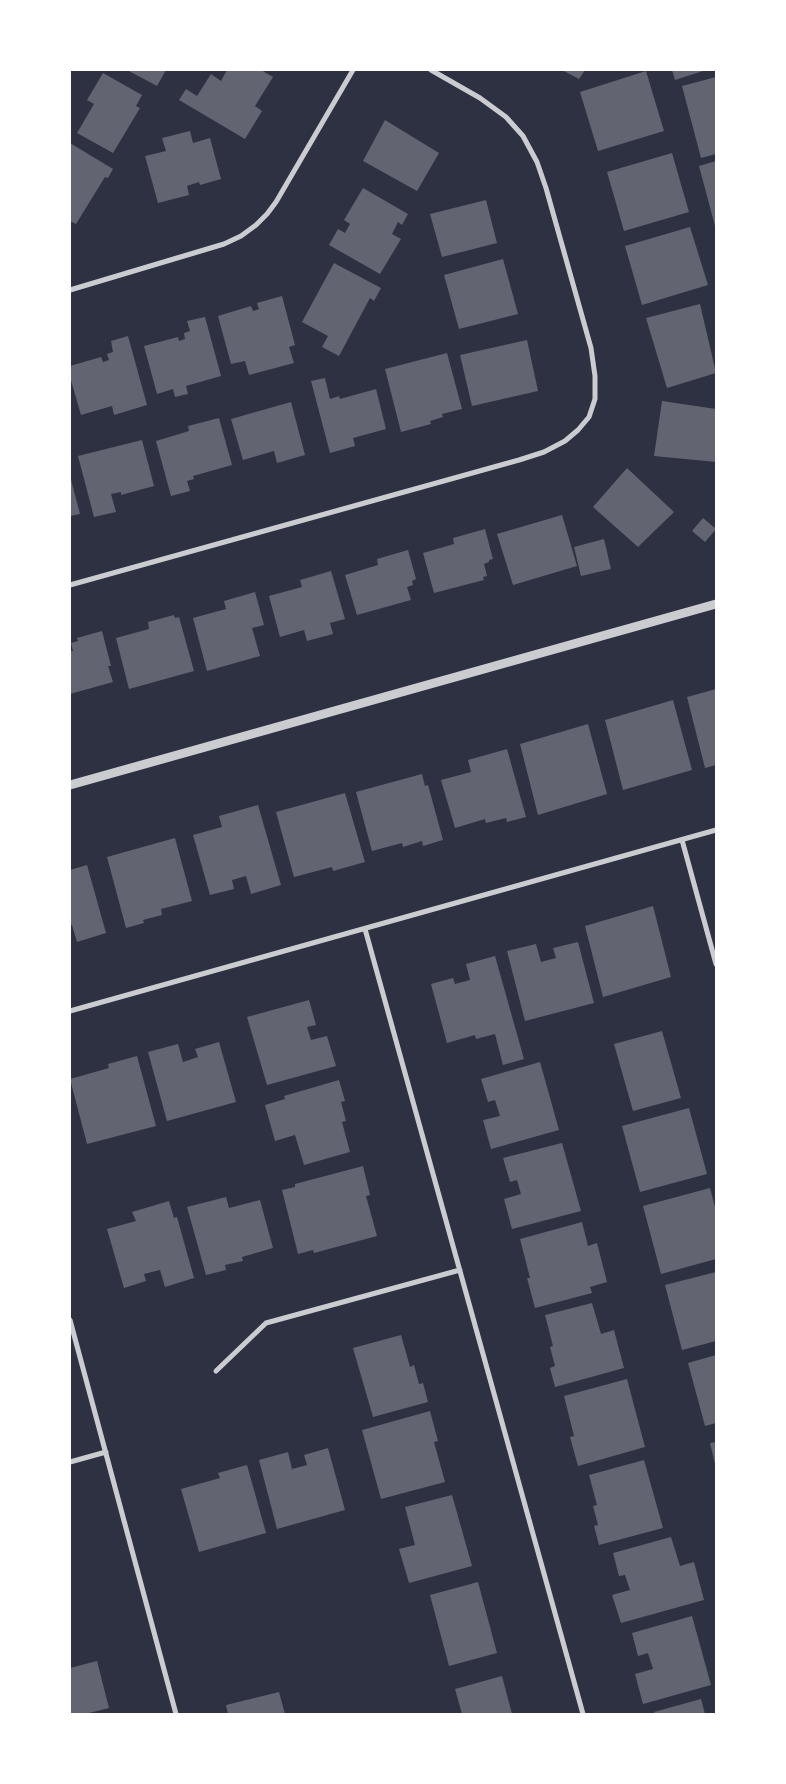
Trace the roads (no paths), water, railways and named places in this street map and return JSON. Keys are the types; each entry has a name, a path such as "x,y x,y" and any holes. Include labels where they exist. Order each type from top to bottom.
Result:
{"street":[{"path":"70,290 224,244 256,226 276,202 353,70"},
{"path":"70,584 544,452 565,441 578,430 589,416 595,399 595,376 591,348 537,162 523,136 506,117 480,98 431,70"},
{"path":"70,785 716,604"},
{"path":"70,1010 716,830"},
{"path":"682,840 716,964"},
{"path":"365,929 583,1714"},
{"path":"216,1371 266,1323 460,1270"},
{"path":"70,1320 176,1714"},
{"path":"70,1462 106,1452"}]}
